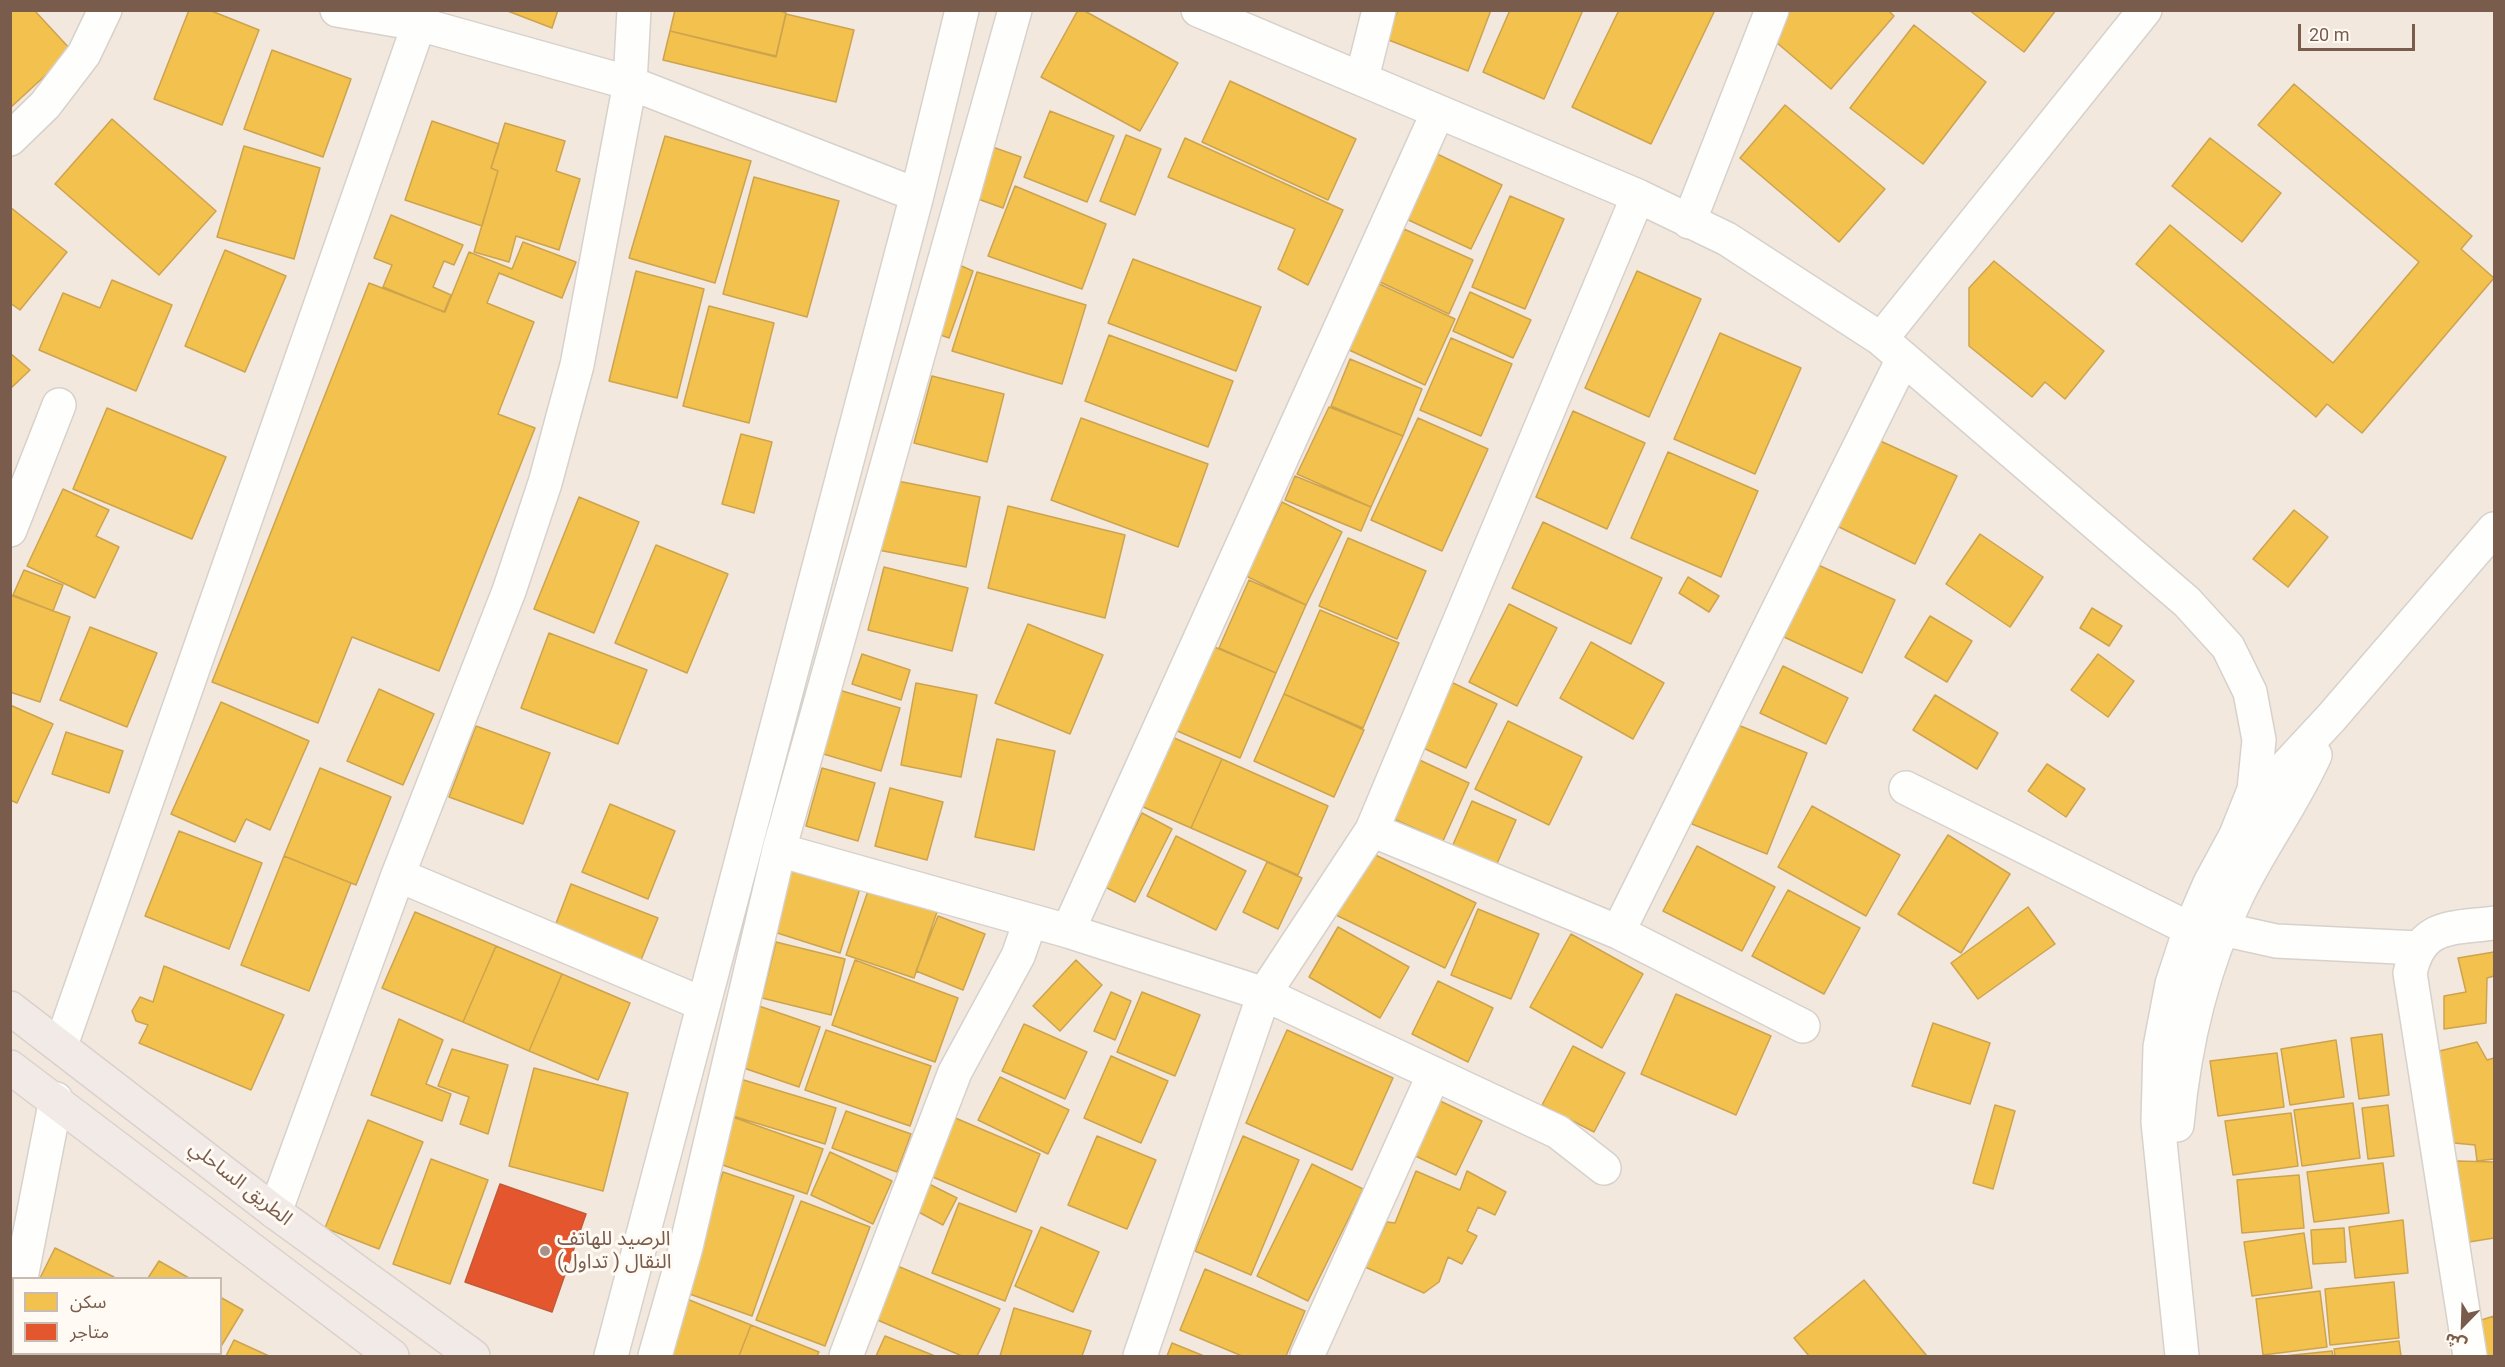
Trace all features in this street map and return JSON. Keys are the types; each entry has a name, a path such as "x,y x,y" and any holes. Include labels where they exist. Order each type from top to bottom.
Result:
{"highway":[{"name":"الطريق الساحلي","path":"10,1008 275,1212 473,1356"},
{"path":"10,1067 56,1099 392,1356"}],"street":[{"path":"10,139 45,105 84,54 105,10"},
{"path":"337,10 419,24 630,83 917,195"},
{"path":"275,1212 398,875 509,591 545,483 577,365 630,83 634,10"},
{"path":"610,1356 917,195 962,10"},
{"path":"655,1356 686,1247 779,850 1014,10"},
{"path":"1198,10 1638,196 1727,239 1892,349 2187,602 2228,647 2250,692 2259,740 2254,790 2236,835 2210,883 2190,929 2172,984 2160,1047 2158,1122 2170,1221 2182,1356"},
{"path":"1362,78 1379,10"},
{"path":"1689,222 1772,10"},
{"path":"1618,932 1892,349 2145,10"},
{"path":"61,1045 419,24"},
{"path":"1068,931 1438,112"},
{"path":"1140,1356 1264,994 1372,830 1638,196"},
{"path":"10,530 59,405"},
{"path":"2236,835 2280,774 2494,529"},
{"path":"2170,1221 2184,1066 2200,996 2222,929 2238,895 2311,764 2331,718"},
{"path":"1906,788 2190,929"},
{"path":"1372,830 1618,932 1803,1026"},
{"path":"779,850 1068,931 1264,994 1558,1132 1604,1168"},
{"path":"398,875 703,1004"},
{"path":"846,1356 955,1072 1018,956 1030,922"},
{"path":"2470,1356 2410,974 2418,948 2437,931 2494,923"},
{"path":"2222,929 2276,941 2418,948"},
{"path":"1307,1356 1434,1074"},
{"path":"21,1277 56,1099"}],"shaded area":[{"path":"10,11 2494,11 2494,1356 11,1356"}],"building: سكن":[{"path":"10,10 34,10 72,51 10,108"},
{"path":"189,10 209,10 259,30 222,125 154,99"},
{"path":"505,10 558,10 552,28"},
{"path":"675,10 778,10 786,13 776,56 670,31"},
{"path":"1078,10 1083,10 1178,63 1140,131 1041,77"},
{"path":"1398,10 1491,10 1468,71 1386,39"},
{"path":"1510,10 1583,10 1544,99 1483,72"},
{"path":"1619,10 1715,10 1651,144 1572,107"},
{"path":"1791,10 1888,10 1894,16 1831,89 1769,36"},
{"path":"1969,10 2056,10 2024,52"},
{"path":"786,14 854,30 836,102 663,60 670,31 776,57"},
{"path":"1914,25 1986,82 1923,164 1850,108"},
{"path":"272,50 351,79 323,157 244,129"},
{"path":"1230,81 1356,139 1328,200 1202,142"},
{"path":"2294,84 2472,236 2461,249 2494,278 2362,433 2327,404 2316,417 2136,264 2170,225 2333,363 2419,262 2258,125"},
{"path":"1785,105 1885,189 1839,242 1740,158"},
{"path":"1050,111 1114,136 1087,202 1024,177"},
{"path":"112,119 216,211 159,275 55,184"},
{"path":"432,121 499,144 491,168 498,171 482,226 405,200"},
{"path":"505,123 565,141 556,171 580,179 559,250 516,236 509,262 474,252 498,171 491,168"},
{"path":"1126,135 1161,149 1135,215 1100,201"},
{"path":"665,136 751,161 715,283 629,258"},
{"path":"1185,138 1343,210 1308,285 1278,269 1295,229 1168,177"},
{"path":"2210,138 2281,193 2242,242 2172,186"},
{"path":"981,143 1021,157 1003,208 964,194"},
{"path":"244,146 320,168 294,259 217,237"},
{"path":"1433,152 1502,185 1471,249 1402,217"},
{"path":"754,177 839,201 807,317 723,294"},
{"path":"1015,186 1106,224 1082,289 988,256"},
{"path":"1510,196 1564,219 1525,309 1472,287"},
{"path":"10,207 67,252 20,310 10,303"},
{"path":"391,215 463,245 454,265 444,261 433,287 451,295 444,312 383,287 392,265 374,258"},
{"path":"1404,229 1473,260 1449,314 1380,282"},
{"path":"523,242 576,262 562,298 499,273 487,303 534,322 498,414 535,428 439,671 352,637 318,723 212,682 369,283 445,312 469,252 512,269"},
{"path":"225,250 286,276 245,372 185,346"},
{"path":"943,258 973,271 949,338 921,328"},
{"path":"1133,259 1261,307 1236,371 1108,323"},
{"path":"1994,261 2104,351 2065,399 2045,382 2032,397 1969,346 1969,288"},
{"path":"636,271 704,289 677,398 609,381"},
{"path":"1637,271 1701,299 1649,417 1585,388"},
{"path":"977,272 1086,305 1062,384 952,351"},
{"path":"112,280 172,305 136,391 39,350 63,293 100,308"},
{"path":"1377,283 1455,319 1425,385 1347,349"},
{"path":"1470,292 1531,320 1513,358 1453,331"},
{"path":"709,306 774,323 749,423 683,406"},
{"path":"1720,333 1801,368 1755,474 1674,439"},
{"path":"1109,335 1233,381 1208,447 1085,401"},
{"path":"1451,338 1512,364 1481,436 1420,410"},
{"path":"10,353 30,370 10,389"},
{"path":"1350,359 1422,389 1403,436 1331,406"},
{"path":"932,376 1004,394 987,462 914,443"},
{"path":"1329,407 1403,436 1371,507 1297,474"},
{"path":"107,408 226,457 192,539 73,489"},
{"path":"1573,411 1645,443 1607,529 1536,497"},
{"path":"1081,418 1208,464 1178,547 1051,500"},
{"path":"1418,418 1488,449 1442,551 1371,520"},
{"path":"741,434 772,442 754,513 722,504"},
{"path":"1876,439 1957,476 1915,564 1835,525"},
{"path":"1668,452 1758,491 1721,577 1631,538"},
{"path":"1295,476 1371,507 1361,531 1285,500"},
{"path":"887,479 980,497 966,567 873,549"},
{"path":"63,489 109,510 96,536 119,547 95,598 27,566"},
{"path":"579,497 639,522 594,633 534,609"},
{"path":"1282,502 1342,532 1306,605 1246,576"},
{"path":"1008,506 1125,535 1105,618 988,588"},
{"path":"2294,510 2328,537 2288,587 2253,559"},
{"path":"1543,522 1662,578 1631,644 1512,588"},
{"path":"1980,534 2043,577 2010,627 1946,584"},
{"path":"1348,538 1426,571 1397,639 1319,606"},
{"path":"656,545 728,574 687,673 615,643"},
{"path":"1816,564 1895,600 1862,673 1784,637"},
{"path":"884,567 968,588 952,651 868,630"},
{"path":"24,570 63,585 53,611 13,595"},
{"path":"1688,577 1719,596 1709,612 1679,593"},
{"path":"1249,580 1306,605 1276,673 1219,648"},
{"path":"10,595 70,617 40,702 10,692"},
{"path":"1509,604 1557,628 1517,706 1469,682"},
{"path":"2092,608 2122,626 2109,646 2080,628"},
{"path":"1320,610 1399,643 1363,728 1284,694"},
{"path":"1930,616 1972,641 1947,682 1905,657"},
{"path":"1028,624 1103,655 1070,734 995,703"},
{"path":"90,627 157,653 127,727 60,700"},
{"path":"549,633 647,670 618,744 521,708"},
{"path":"1591,642 1664,683 1633,739 1560,698"},
{"path":"1212,646 1276,673 1240,758 1175,730"},
{"path":"862,654 910,670 901,700 852,684"},
{"path":"2098,654 2134,681 2108,717 2071,690"},
{"path":"1783,666 1848,698 1826,744 1760,713"},
{"path":"1451,682 1497,704 1466,768 1419,746"},
{"path":"916,683 977,695 961,777 901,765"},
{"path":"379,689 434,714 403,785 347,761"},
{"path":"839,690 900,708 881,771 820,753"},
{"path":"1284,694 1364,730 1334,797 1254,761"},
{"path":"1935,695 1998,733 1977,769 1913,730"},
{"path":"221,702 309,741 270,830 246,819 235,842 171,814"},
{"path":"10,705 53,724 17,803 10,800"},
{"path":"1508,721 1582,757 1549,825 1475,789"},
{"path":"1733,723 1807,753 1767,854 1692,824"},
{"path":"476,726 550,753 523,824 449,797"},
{"path":"66,732 123,751 109,793 52,774"},
{"path":"1172,737 1222,759 1191,828 1141,806"},
{"path":"997,739 1055,751 1034,850 975,837"},
{"path":"1413,757 1469,783 1443,841 1387,816"},
{"path":"1222,759 1328,806 1298,875 1191,828"},
{"path":"2047,764 2085,789 2066,817 2028,791"},
{"path":"320,768 391,797 356,885 284,856"},
{"path":"822,768 875,783 858,841 806,826"},
{"path":"890,788 943,802 927,860 875,846"},
{"path":"1472,801 1516,820 1496,866 1452,847"},
{"path":"610,804 675,831 648,899 582,872"},
{"path":"1812,806 1900,855 1866,916 1778,867"},
{"path":"1142,813 1172,829 1135,902 1105,887"},
{"path":"179,831 262,863 229,949 145,916"},
{"path":"1948,835 2010,874 1961,953 1898,914"},
{"path":"1176,836 1246,871 1216,930 1147,896"},
{"path":"1697,846 1775,887 1742,951 1663,911"},
{"path":"1367,851 1476,903 1445,968 1336,915"},
{"path":"284,856 351,883 309,991 241,965"},
{"path":"1267,862 1302,878 1278,929 1243,912"},
{"path":"792,864 861,885 840,953 771,931"},
{"path":"571,884 658,918 641,960 555,926"},
{"path":"869,888 937,912 914,978 846,955"},
{"path":"1788,890 1860,928 1824,994 1752,956"},
{"path":"2028,907 2055,944 1978,999 1951,963"},
{"path":"1478,909 1539,934 1511,999 1451,975"},
{"path":"415,912 496,946 463,1022 382,988"},
{"path":"938,916 985,934 963,990 916,971"},
{"path":"1338,927 1409,967 1380,1018 1309,977"},
{"path":"1571,934 1643,974 1602,1048 1530,1007"},
{"path":"776,942 845,959 831,1015 762,998"},
{"path":"496,946 562,974 529,1051 463,1022"},
{"path":"2494,952 2494,976 2487,978 2486,1023 2444,1029 2444,996 2466,992 2458,958"},
{"path":"855,960 958,998 935,1062 832,1025"},
{"path":"1076,960 1102,985 1060,1031 1033,1006"},
{"path":"164,966 284,1015 251,1090 139,1043 148,1025 136,1021 132,1011 140,997 153,1002"},
{"path":"562,974 630,1003 598,1080 529,1051"},
{"path":"1438,981 1493,1008 1468,1062 1412,1034"},
{"path":"1111,992 1131,1001 1115,1040 1094,1031"},
{"path":"1142,992 1200,1015 1175,1076 1117,1052"},
{"path":"1676,994 1771,1036 1736,1115 1641,1074"},
{"path":"756,1005 820,1027 799,1087 735,1065"},
{"path":"399,1019 443,1040 426,1084 451,1094 442,1121 371,1095"},
{"path":"1933,1023 1990,1043 1970,1104 1912,1086"},
{"path":"1024,1024 1087,1052 1065,1099 1002,1071"},
{"path":"826,1030 931,1066 910,1126 805,1090"},
{"path":"1287,1030 1393,1078 1352,1170 1246,1123"},
{"path":"2382,1034 2389,1095 2359,1099 2351,1038"},
{"path":"2336,1040 2344,1097 2290,1105 2281,1049"},
{"path":"2477,1042 2487,1060 2494,1058 2494,1159 2477,1161 2475,1145 2454,1143 2431,1053"},
{"path":"1573,1046 1625,1073 1594,1132 1542,1105"},
{"path":"452,1049 508,1065 488,1134 460,1124 469,1097 438,1086"},
{"path":"2277,1053 2284,1107 2218,1116 2210,1061"},
{"path":"1111,1056 1168,1081 1141,1143 1084,1118"},
{"path":"534,1068 628,1093 603,1191 509,1166"},
{"path":"1000,1077 1069,1110 1048,1154 978,1120"},
{"path":"737,1078 836,1108 825,1144 726,1114"},
{"path":"1434,1098 1482,1121 1456,1175 1409,1153"},
{"path":"2353,1103 2360,1158 2302,1166 2294,1110"},
{"path":"1995,1105 2015,1111 1993,1189 1973,1183"},
{"path":"2388,1105 2394,1156 2368,1159 2362,1108"},
{"path":"846,1111 911,1134 897,1172 832,1148"},
{"path":"2291,1113 2298,1166 2233,1175 2225,1121"},
{"path":"727,1115 823,1149 807,1194 711,1161"},
{"path":"953,1117 1040,1154 1016,1212 928,1175"},
{"path":"368,1120 423,1142 379,1249 325,1228"},
{"path":"1097,1136 1156,1160 1127,1229 1068,1205"},
{"path":"1243,1136 1299,1160 1251,1275 1195,1251"},
{"path":"830,1152 892,1181 873,1224 811,1195"},
{"path":"431,1159 488,1180 450,1284 393,1264"},
{"path":"2457,1161 2494,1162 2494,1238 2469,1242"},
{"path":"2383,1163 2389,1213 2314,1222 2307,1172"},
{"path":"1312,1164 1363,1189 1308,1301 1257,1276"},
{"path":"1416,1171 1460,1190 1467,1171 1506,1192 1495,1215 1478,1207 1467,1231 1477,1236 1462,1264 1448,1257 1439,1282 1424,1293 1365,1267 1387,1222 1395,1223"},
{"path":"723,1172 794,1196 752,1316 681,1291"},
{"path":"2299,1175 2304,1228 2242,1233 2237,1180"},
{"path":"923,1181 957,1198 943,1225 909,1207"},
{"path":"801,1201 870,1227 825,1346 756,1320"},
{"path":"959,1203 1032,1231 1005,1301 932,1273"},
{"path":"2403,1220 2408,1273 2355,1278 2349,1227"},
{"path":"1041,1227 1099,1252 1073,1312 1015,1286"},
{"path":"2344,1228 2346,1262 2313,1264 2311,1230"},
{"path":"2304,1233 2312,1288 2252,1296 2244,1242"},
{"path":"55,1248 114,1277 40,1277"},
{"path":"159,1261 187,1277 149,1277"},
{"path":"895,1265 1000,1309 977,1356 962,1356 875,1319"},
{"path":"1205,1269 1305,1311 1286,1356 1242,1356 1180,1330"},
{"path":"1864,1280 1927,1356 1809,1356 1794,1338"},
{"path":"2394,1282 2399,1338 2330,1345 2325,1289"},
{"path":"2320,1291 2327,1347 2263,1355 2256,1299"},
{"path":"222,1298 243,1310 222,1345"},
{"path":"687,1299 751,1325 739,1356 665,1356"},
{"path":"1014,1308 1091,1331 1082,1356 1000,1356"},
{"path":"2494,1316 2494,1356 2484,1356 2475,1322"},
{"path":"751,1325 819,1352 817,1356 739,1356"},
{"path":"885,1336 935,1356 876,1356"},
{"path":"234,1340 269,1356 226,1356"},
{"path":"2399,1341 2401,1356 2335,1356 2334,1349"},
{"path":"1172,1343 1204,1356 1167,1356"},
{"path":"2332,1351 2333,1356 2284,1356"},
{"path":"108,1355 216,1355 215,1356"}],"building: متاجر":[{"path":"500,1184 586,1214 552,1312 465,1282"}],"place":[{"name":"الرصيد للهاتف النقال ( تداول)","path":"545,1251"}]}
